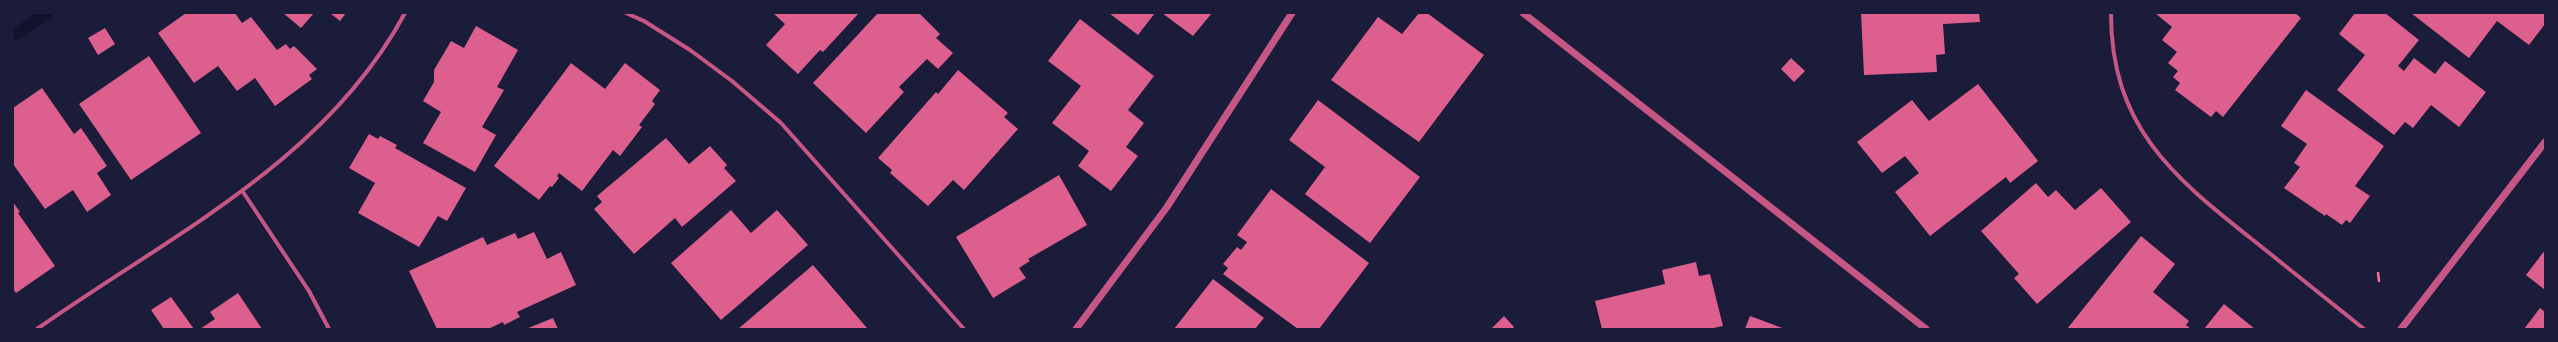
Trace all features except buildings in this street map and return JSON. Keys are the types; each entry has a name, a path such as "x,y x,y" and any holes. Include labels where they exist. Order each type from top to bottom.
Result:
{"street":[{"path":"37,329 243,192 311,135 343,103 369,71 405,13"},
{"path":"626,13 644,21 690,50 732,81 781,123 964,329"},
{"path":"1076,329 1166,207 1292,13"},
{"path":"1523,13 1926,329"},
{"path":"2111,13 2112,46 2122,92 2134,119 2148,142 2169,168 2199,198 2364,329"},
{"path":"2401,329 2545,142"},
{"path":"243,192 309,291 329,329"}],"path":[{"path":"2378,273 2380,281"}],"waterway":[{"path":"13,36 47,13"}]}
